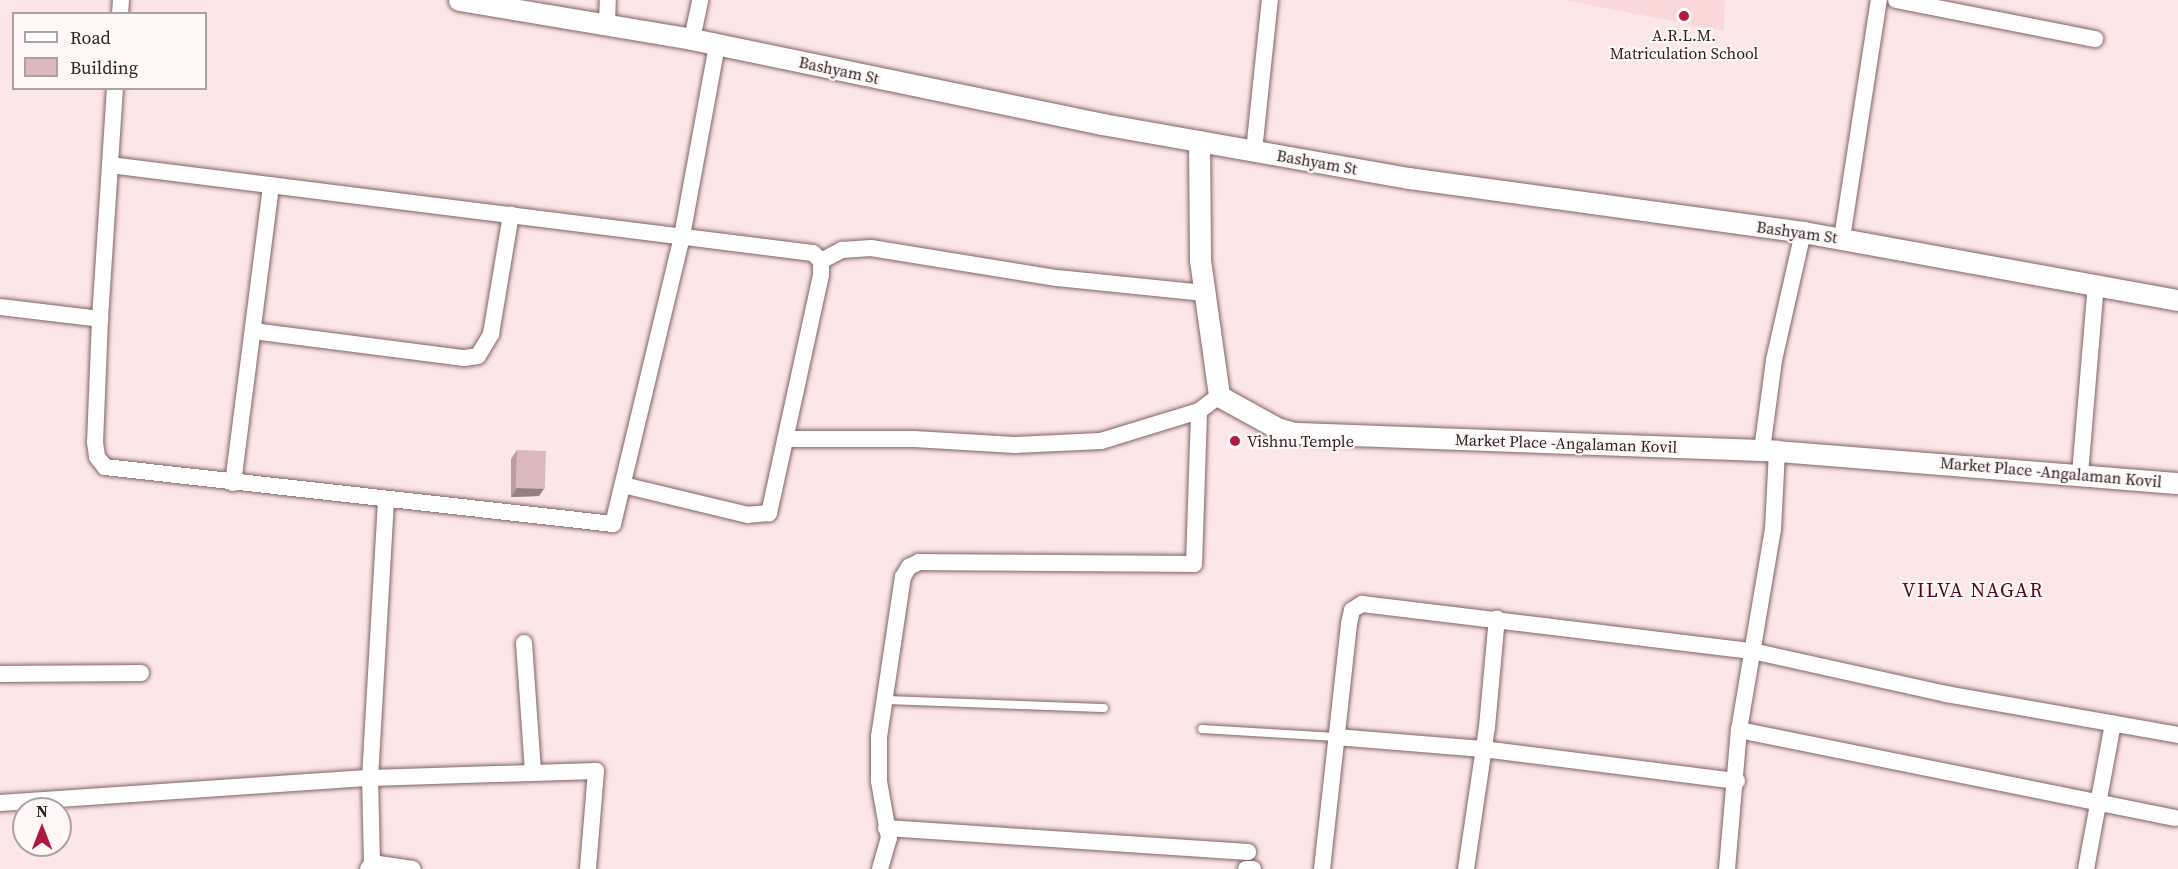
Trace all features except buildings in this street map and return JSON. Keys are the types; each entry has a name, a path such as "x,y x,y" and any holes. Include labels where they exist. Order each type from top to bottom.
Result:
{"street":[{"name":"Bashyam St","path":"459,0 692,39 1199,141 1409,178 1842,238 2178,300"},
{"path":"606,23 608,0"},
{"path":"692,39 700,0"},
{"path":"1254,150 1270,0"},
{"path":"1842,238 1879,0"},
{"path":"1896,0 2095,39"},
{"path":"115,90 100,319 97,457 105,467 129,472 614,524 682,236 717,45"},
{"path":"787,439 1071,444 1101,441 1199,411 1219,396 1204,293 1199,141"},
{"path":"110,165 801,251 813,253 821,261"},
{"path":"233,483 271,185"},
{"path":"253,331 464,358 478,356 491,334 511,215"},
{"path":"1727,869 1737,781 1739,730 1773,530 1769,451 1774,360 1803,232"},
{"path":"821,261 842,250 870,248 1057,278 1204,293"},
{"path":"623,485 759,516 769,513 787,439 821,261"},
{"path":"2080,474 2096,285"},
{"path":"0,307 100,319"},
{"name":"Market Place -Angalaman Kovil","path":"1219,396 1276,428 1295,433 1769,451 2178,483"},
{"path":"880,869 889,838 879,781 884,700 903,577 909,567 919,562 1194,564 1199,411"},
{"path":"386,499 370,778 370,866 412,869"},
{"path":"1322,869 1335,737 1352,610 1362,604 1497,618 1752,651 1946,694 2178,735"},
{"path":"1466,869 1483,749 1497,618"},
{"path":"524,643 533,773"},
{"path":"0,674 141,673"},
{"path":"2086,869 2113,723"},
{"path":"1739,730 2175,818"},
{"path":"1335,737 1483,749 1737,781"},
{"path":"0,803 370,778 596,771 588,869"},
{"path":"886,828 1247,860 1253,869"}],"lane":[{"path":"884,700 1104,708"},
{"path":"1202,729 1335,737"}],"shaded area":[{"name":"A.R.L.M. Matriculation School","path":"1564,0 1725,0 1724,31"}],"place":[{"name":"A.R.L.M. Matriculation School","path":"1684,16"},
{"name":"Vishnu Temple","path":"1235,441"}],"district":[{"name":"VILVA NAGAR","path":"1973,590"}]}
